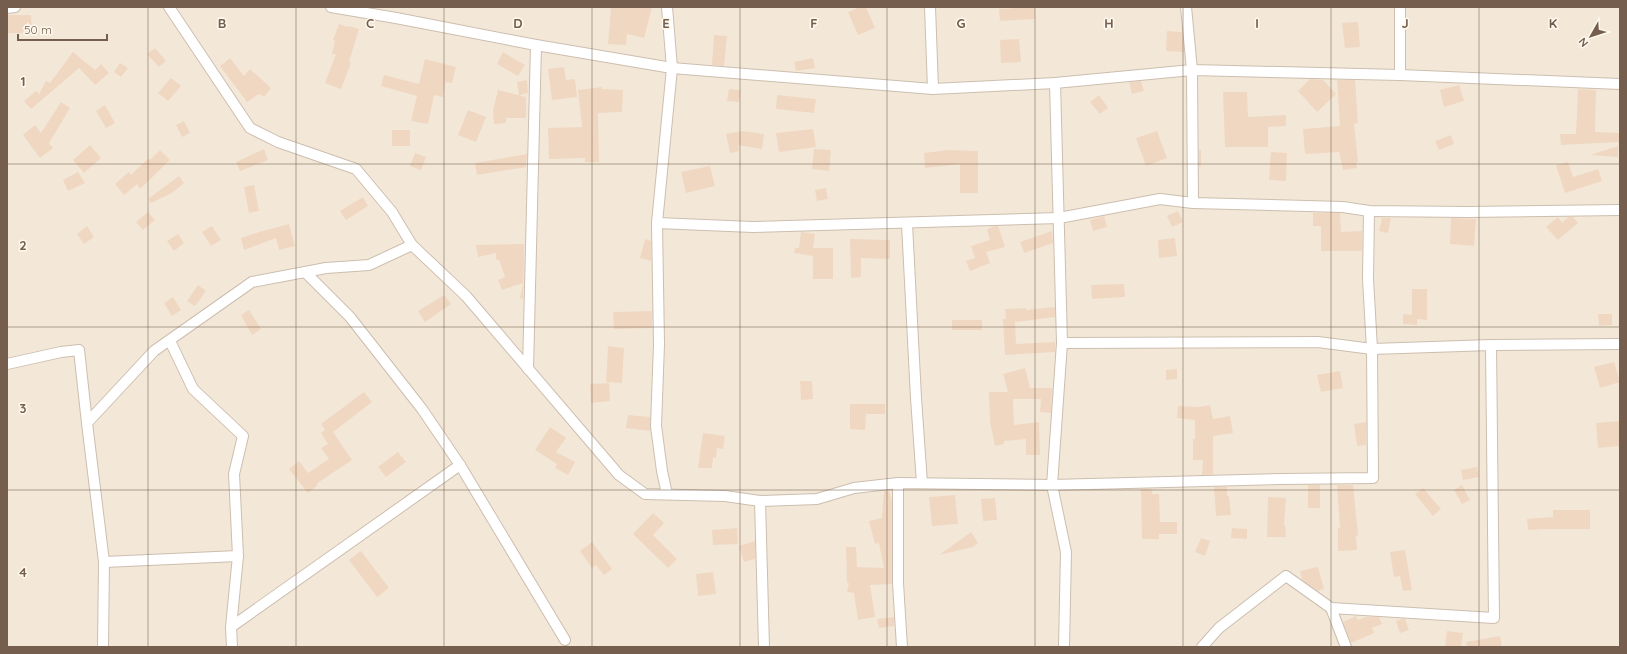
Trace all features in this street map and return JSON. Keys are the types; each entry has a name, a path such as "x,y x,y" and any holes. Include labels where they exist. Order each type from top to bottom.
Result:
{"street":[{"path":"7,8 15,7"},
{"path":"169,7 250,128 278,142 356,169 392,212 412,245 466,296 619,474 645,494 725,496 760,500 817,499 854,488 898,483 1052,485 1373,478 1372,349 1368,279 1369,211"},
{"path":"332,7 536,45 672,68 933,89 1055,83 1192,70 1400,75 1620,84"},
{"path":"667,7 672,68 657,223 659,344 656,426 662,471 667,494"},
{"path":"930,7 933,89"},
{"path":"1186,7 1192,70 1193,203"},
{"path":"1400,7 1400,75"},
{"path":"528,369 536,45"},
{"path":"1055,83 1062,344 1052,485 1066,552 1064,647"},
{"path":"657,223 753,227 907,224 1059,218 1160,199 1193,203 1344,207 1369,211 1468,212 1620,210"},
{"path":"907,224 922,484"},
{"path":"87,422 154,351 252,282 326,268 369,265 412,245"},
{"path":"306,273 350,317 422,409 460,465 565,640"},
{"path":"170,341 193,389 243,436 234,474 238,556 231,627 232,647"},
{"path":"1062,344 1318,342 1372,349 1491,345 1620,344"},
{"path":"1202,647 1219,628 1286,576 1331,608 1494,618 1491,345"},
{"path":"7,364 61,352 78,350 104,562 104,647"},
{"path":"231,627 460,465"},
{"path":"898,483 898,583 902,647"},
{"path":"760,500 764,647"},
{"path":"104,562 238,556"},
{"path":"1331,608 1346,647"}],"shaded area":[{"path":"7,7 1620,7 1620,647 7,647"}],"building":[{"path":"611,7 652,7 644,38 627,34 626,45 608,44"},
{"path":"860,7 866,7 875,28 858,35 848,12"},
{"path":"1035,7 1035,19 1000,21 999,9"},
{"path":"7,15 31,15 32,33 7,33"},
{"path":"1358,22 1360,47 1345,48 1342,23"},
{"path":"339,24 359,29 349,62 351,63 341,89 325,83 336,54 332,54 335,41 333,40"},
{"path":"1167,31 1182,32 1184,52 1166,51"},
{"path":"714,35 727,36 724,66 712,65"},
{"path":"1019,39 1021,62 1001,63 1000,40"},
{"path":"155,48 166,61 159,67 147,54"},
{"path":"73,52 95,70 101,64 109,73 95,85 79,68 31,109 24,101 36,91 39,94 46,81 50,83"},
{"path":"503,52 525,65 518,76 497,64"},
{"path":"230,58 244,76 250,69 271,88 264,97 259,94 247,102 220,66"},
{"path":"813,58 815,68 796,71 794,62"},
{"path":"425,59 456,67 452,83 445,82 443,97 434,95 428,124 411,121 417,96 381,86 384,75 419,84"},
{"path":"120,63 128,68 121,77 114,72"},
{"path":"564,67 566,80 575,79 577,97 552,100 548,69"},
{"path":"171,78 181,86 168,101 158,93"},
{"path":"1310,79 1323,80 1336,94 1317,112 1298,91"},
{"path":"527,80 528,93 519,95 517,82"},
{"path":"1337,80 1355,80 1358,123 1354,124 1358,162 1356,162 1357,168 1343,170 1339,152 1305,154 1303,129 1340,126"},
{"path":"1141,81 1144,91 1132,94 1129,82"},
{"path":"1459,85 1464,101 1444,107 1440,90"},
{"path":"602,87 602,89 623,90 622,112 598,113 599,162 585,162 585,158 549,159 548,128 582,127 578,90"},
{"path":"729,89 741,90 739,102 727,101"},
{"path":"1578,89 1596,90 1595,132 1619,133 1619,142 1561,145 1560,134 1576,134"},
{"path":"498,90 526,97 526,118 506,118 506,123 494,124 493,110"},
{"path":"1223,92 1247,92 1248,117 1286,115 1286,126 1268,127 1268,147 1225,147"},
{"path":"777,95 816,99 814,113 776,109"},
{"path":"1099,95 1108,108 1100,114 1090,102"},
{"path":"61,102 70,108 49,143 53,148 40,158 23,135 35,125 41,133"},
{"path":"105,105 115,123 106,128 96,111"},
{"path":"468,110 486,117 476,142 458,135"},
{"path":"184,121 190,133 182,137 176,125"},
{"path":"813,129 816,147 779,152 776,133"},
{"path":"392,130 410,130 410,146 392,146"},
{"path":"743,131 764,134 762,149 738,145 739,151 730,153 726,134"},
{"path":"1157,131 1167,158 1146,166 1136,138"},
{"path":"1451,135 1454,144 1439,150 1435,141"},
{"path":"90,145 101,158 84,173 73,160"},
{"path":"1618,146 1618,157 1590,155"},
{"path":"264,149 268,160 240,171 236,162"},
{"path":"814,149 831,150 829,171 812,169"},
{"path":"160,150 170,160 140,189 137,184 124,195 115,184 129,172 131,175"},
{"path":"948,150 978,151 978,193 960,193 960,164 925,168 924,153"},
{"path":"1199,150 1201,150 1201,166 1199,166"},
{"path":"1271,152 1287,153 1286,181 1269,180"},
{"path":"415,153 426,157 421,170 410,166"},
{"path":"527,154 526,167 477,175 475,163"},
{"path":"1568,162 1573,177 1598,169 1602,181 1565,193 1556,165"},
{"path":"710,166 715,186 686,193 681,172"},
{"path":"78,172 85,183 68,191 63,180"},
{"path":"179,176 184,183 172,193 151,203 148,199"},
{"path":"254,185 259,211 249,213 244,187"},
{"path":"826,188 828,199 817,201 815,190"},
{"path":"363,197 368,206 346,220 340,211"},
{"path":"1178,211 1183,222 1172,227 1167,216"},
{"path":"148,212 155,220 143,230 136,222"},
{"path":"1313,213 1340,213 1341,232 1362,231 1362,251 1321,251 1321,226 1313,226"},
{"path":"1104,216 1107,227 1093,231 1090,220"},
{"path":"1558,217 1562,223 1568,217 1573,217 1578,223 1558,240 1546,227"},
{"path":"1382,218 1391,218 1388,233 1379,231"},
{"path":"1451,218 1476,219 1474,246 1450,244"},
{"path":"289,224 295,246 279,250 276,238 244,250 241,238"},
{"path":"87,226 94,237 84,244 77,234"},
{"path":"212,226 221,240 211,246 202,232"},
{"path":"998,226 1005,247 986,252 990,263 970,271 966,261 975,258 971,246 990,240 987,229"},
{"path":"1052,231 1053,243 1024,253 1020,242"},
{"path":"801,232 815,234 813,248 833,248 833,279 813,279 813,256 794,253 795,248 799,248"},
{"path":"178,234 184,243 174,251 167,241"},
{"path":"1175,238 1177,256 1159,258 1158,240"},
{"path":"645,239 651,241 651,261 640,258"},
{"path":"850,239 890,240 890,259 861,258 861,277 851,278"},
{"path":"524,244 523,299 520,298 523,283 502,290 498,280 505,277 499,260 496,260 496,253 478,257 476,245"},
{"path":"1124,284 1125,297 1092,299 1091,285"},
{"path":"198,285 206,291 195,306 187,301"},
{"path":"1412,289 1427,289 1427,320 1417,319 1417,325 1403,324 1403,314 1412,315"},
{"path":"444,295 451,304 425,322 418,311"},
{"path":"173,297 181,310 172,316 164,303"},
{"path":"1055,307 1055,317 1015,322 1016,344 1055,342 1055,352 1005,355 1003,319 1006,319 1005,309 1026,308 1026,310"},
{"path":"249,310 261,329 252,335 241,315"},
{"path":"652,311 652,328 614,329 613,312"},
{"path":"1598,314 1612,314 1612,325 1599,326"},
{"path":"952,320 982,320 982,330 952,330"},
{"path":"608,346 624,348 622,383 606,382"},
{"path":"1614,362 1620,382 1600,388 1594,367"},
{"path":"1025,368 1030,388 1052,388 1051,413 1040,412 1041,399 1013,399 1014,425 1039,422 1040,455 1026,455 1026,439 1004,441 1004,444 995,446 990,422 989,392 1008,392 1003,374"},
{"path":"1177,369 1177,379 1166,380 1166,370"},
{"path":"1340,371 1343,388 1321,392 1317,375"},
{"path":"800,381 812,381 813,399 801,400"},
{"path":"609,383 610,401 591,403 590,384"},
{"path":"364,392 372,402 333,432 352,460 316,484 318,485 308,493 289,469 299,461 308,473 329,459 321,448 328,444 321,433 325,430 321,424"},
{"path":"850,404 885,404 885,414 866,414 865,430 850,429"},
{"path":"1210,405 1213,419 1230,416 1233,433 1213,436 1213,474 1217,474 1202,475 1203,460 1193,460 1195,420 1177,418 1178,406 1199,407"},
{"path":"628,415 650,417 650,431 626,428"},
{"path":"1620,421 1620,446 1598,448 1596,423"},
{"path":"1366,422 1366,445 1357,446 1354,424"},
{"path":"550,427 566,438 556,452 575,462 568,475 555,468 557,464 535,450"},
{"path":"703,433 725,436 723,449 717,448 716,458 713,457 712,468 698,468"},
{"path":"398,452 406,462 386,477 378,467"},
{"path":"1477,467 1479,477 1463,480 1461,470"},
{"path":"1308,485 1320,485 1320,508 1308,508"},
{"path":"1337,485 1353,485 1358,535 1356,536 1357,550 1338,551 1338,528 1340,528"},
{"path":"1462,485 1470,500 1462,504 1454,490"},
{"path":"1214,487 1227,487 1227,496 1229,496 1231,515 1216,516"},
{"path":"1423,488 1441,509 1433,516 1415,494"},
{"path":"1141,489 1152,489 1152,494 1159,494 1160,522 1177,522 1177,534 1159,534 1159,539 1142,539"},
{"path":"884,491 889,491 892,501 892,584 870,585 875,617 858,620 854,593 847,592 849,583 847,583 846,547 856,547 857,567 884,568 879,543 875,544 869,521 882,518"},
{"path":"955,495 958,524 932,526 929,497"},
{"path":"1268,497 1286,498 1284,525 1286,537 1267,537"},
{"path":"995,498 997,520 983,521 981,499"},
{"path":"1553,510 1590,510 1590,529 1528,530 1527,519 1553,517"},
{"path":"653,513 664,523 653,535 677,559 668,568 633,534"},
{"path":"737,528 738,544 713,545 712,530"},
{"path":"1232,528 1247,529 1247,539 1231,538"},
{"path":"971,532 978,543 973,547 939,555"},
{"path":"1201,538 1210,541 1205,556 1195,552"},
{"path":"755,541 755,559 744,562 739,546"},
{"path":"592,542 612,569 604,575 596,565 592,568 580,551"},
{"path":"1405,550 1412,590 1403,591 1400,576 1394,577 1390,552"},
{"path":"361,551 389,588 377,597 349,560"},
{"path":"1318,567 1324,589 1318,591 1302,580 1300,571"},
{"path":"713,572 716,594 698,596 696,574"},
{"path":"1356,616 1358,620 1365,617 1379,617 1382,624 1372,628 1374,633 1351,643 1343,622"},
{"path":"894,617 894,626 879,628 877,619"},
{"path":"1405,619 1409,630 1400,633 1396,621"},
{"path":"1447,631 1463,633 1461,647 1445,647"},
{"path":"1500,636 1502,647 1467,647 1466,642"}]}
